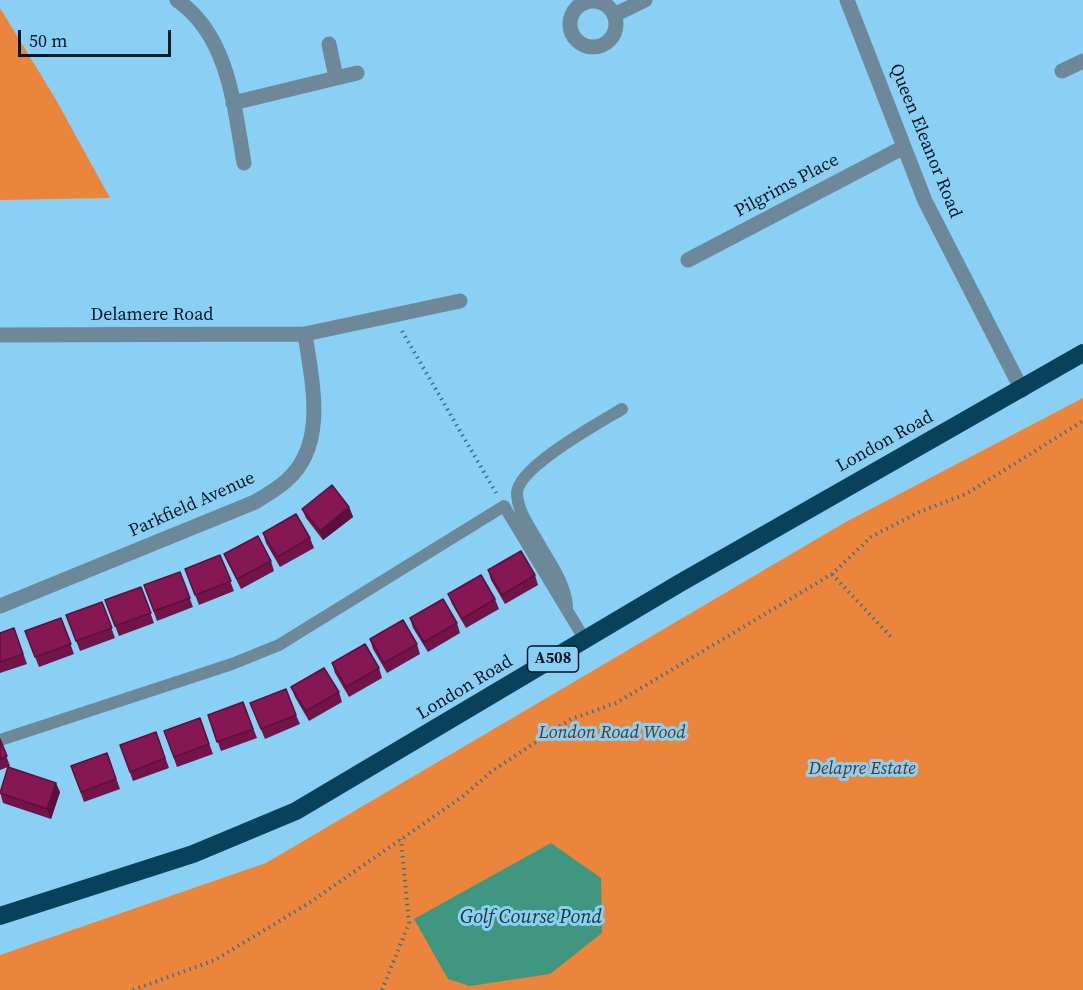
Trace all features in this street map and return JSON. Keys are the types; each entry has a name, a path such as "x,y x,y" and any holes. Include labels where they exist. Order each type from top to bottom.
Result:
{"highway":[{"name":"London Road","path":"0,916 192,854 296,811 892,461 1022,390 1083,353"}],"street":[{"path":"177,0 187,7 219,52 233,103 244,163"},
{"path":"614,15 645,0"},
{"name":"Queen Eleanor Road","path":"847,0 925,201 1022,390"},
{"path":"584,1 598,1 606,4 614,15 616,25 610,39 604,44 588,46 574,38 570,23 576,8 584,1"},
{"path":"329,44 336,78"},
{"path":"1062,72 1083,61"},
{"path":"233,103 357,73"},
{"name":"Pilgrims Place","path":"688,260 904,147"},
{"name":"Delamere Road","path":"0,335 305,334 394,317 460,301"},
{"name":"Parkfield Avenue","path":"0,606 255,502 287,481 309,453 315,399 305,334"}],"lane":[{"path":"567,613 566,596 561,582 519,507 517,491 525,474 540,461 622,409"},
{"path":"0,740 232,664 279,645 504,506 585,640"}],"path":[{"path":"394,317 504,506"},
{"path":"133,990 215,960 309,903 462,797 492,771 571,719 616,703 832,574 871,537 919,512 966,494 1083,422"},
{"path":"832,574 891,637"},
{"path":"382,990 410,923 401,839"}],"green space":[{"path":"0,8 55,98 110,198 0,200"},
{"name":"Delapre Estate","path":"1083,398 1083,990 0,990 0,955 266,863 844,523"}],"water":[{"name":"Golf Course Pond","path":"551,843 601,878 602,933 550,974 470,986 448,979 414,919"}],"building":[{"path":"332,485 349,507 320,531 302,509"},
{"path":"296,514 310,538 277,557 263,533"},
{"path":"258,536 271,561 237,579 224,554"},
{"path":"521,551 535,575 502,595 488,570"},
{"path":"220,555 231,581 195,595 185,569"},
{"path":"180,572 190,598 154,611 144,585"},
{"path":"481,575 495,599 462,619 448,594"},
{"path":"141,587 151,613 115,626 105,600"},
{"path":"443,599 457,623 424,642 410,618"},
{"path":"102,602 112,628 76,641 66,615"},
{"path":"61,618 71,644 35,657 25,631"},
{"path":"403,620 417,644 384,663 370,639"},
{"path":"14,628 23,654 0,662 0,633"},
{"path":"365,644 379,668 346,687 332,663"},
{"path":"324,668 339,692 306,711 291,687"},
{"path":"286,689 296,715 261,729 250,703"},
{"path":"243,702 253,729 217,742 208,715"},
{"path":"200,718 209,744 174,757 164,731"},
{"path":"156,732 165,758 130,772 120,745"},
{"path":"0,739 7,756 0,759"},
{"path":"107,753 116,779 81,792 71,766"},
{"path":"8,767 56,783 47,809 0,793"}],"park label":[{"name":"London Road Wood","path":"612,733"}]}
